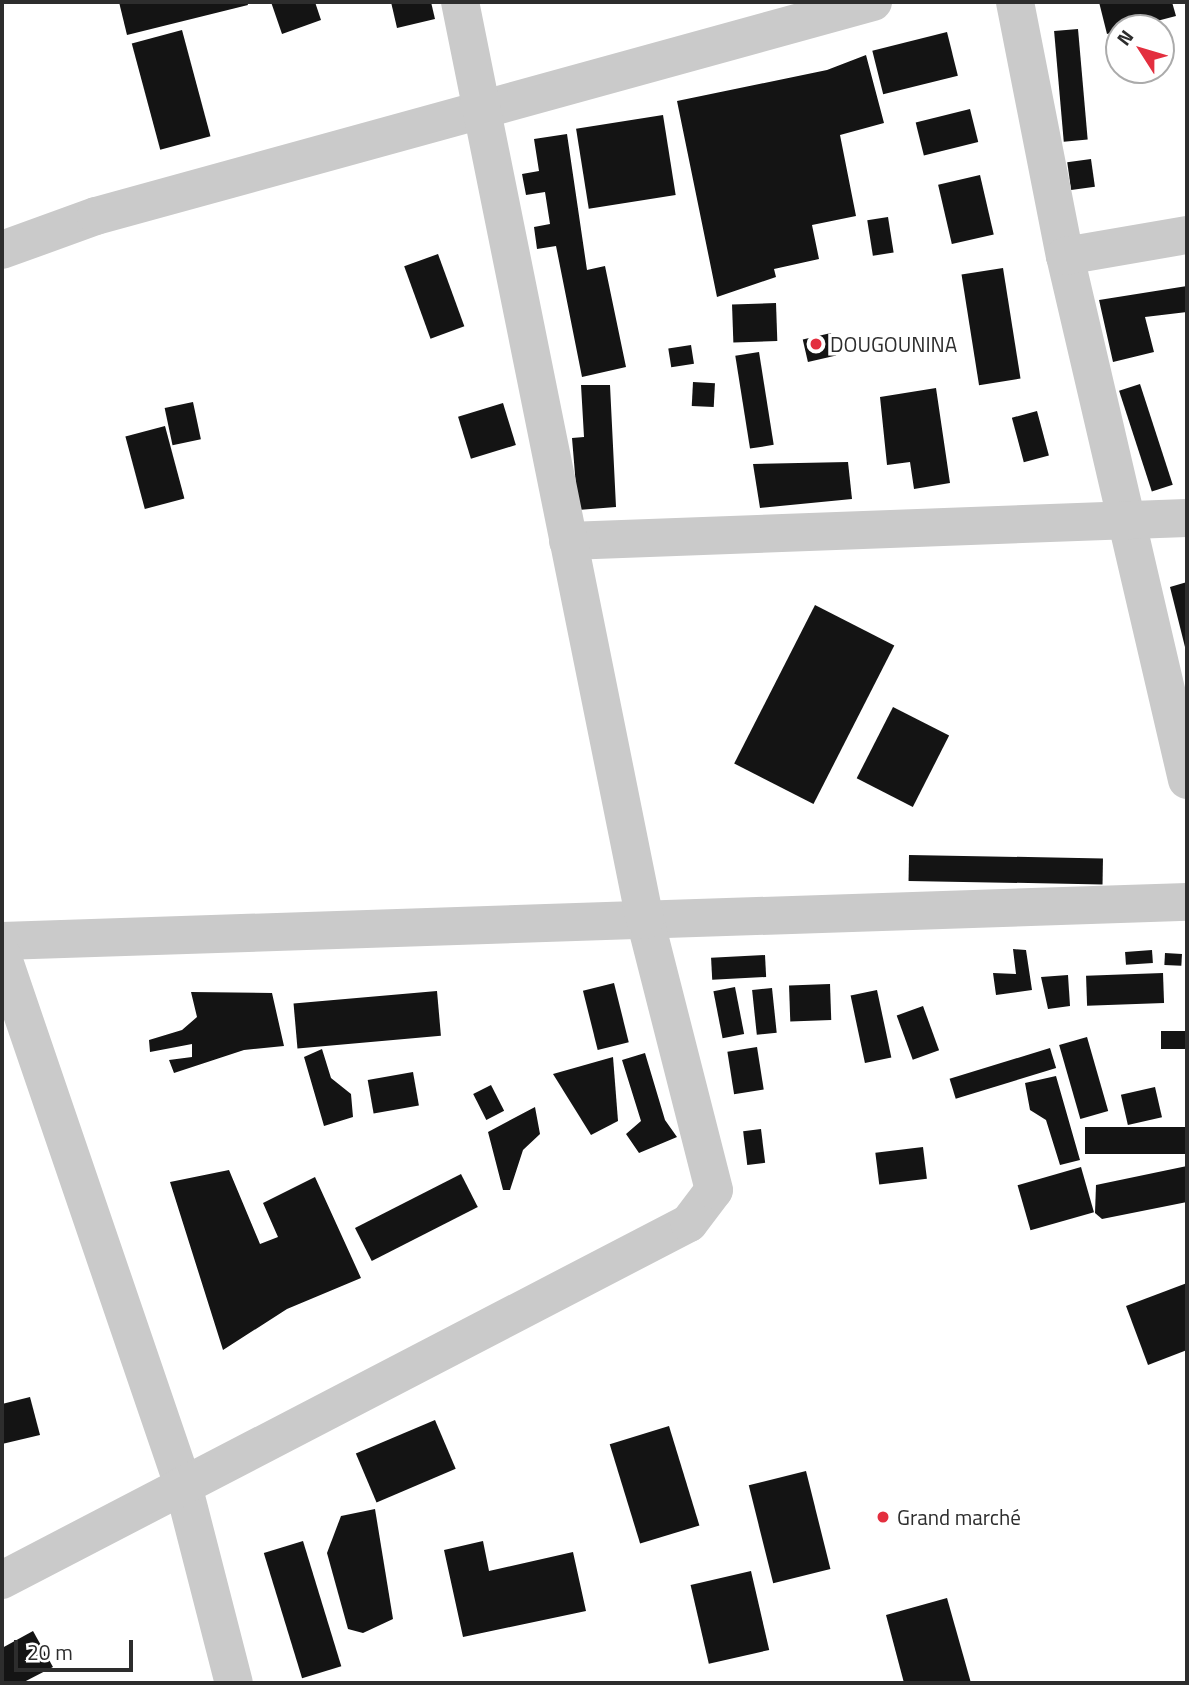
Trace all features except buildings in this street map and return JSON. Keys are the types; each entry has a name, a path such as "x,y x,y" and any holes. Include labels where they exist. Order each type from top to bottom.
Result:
{"street":[{"path":"2,1580 690,1223 714,1190 645,920 460,2"},
{"path":"2,250 96,216 481,106 873,2"},
{"path":"1015,2 1065,256 1187,780"},
{"path":"1065,256 1187,235"},
{"path":"568,541 1187,518"},
{"path":"2,942 1187,902"},
{"path":"2,955 183,1485 234,1683"}],"place":[{"name":"DOUGOUNINA","path":"816,344"},
{"name":"Grand marché","path":"883,1517"}]}
